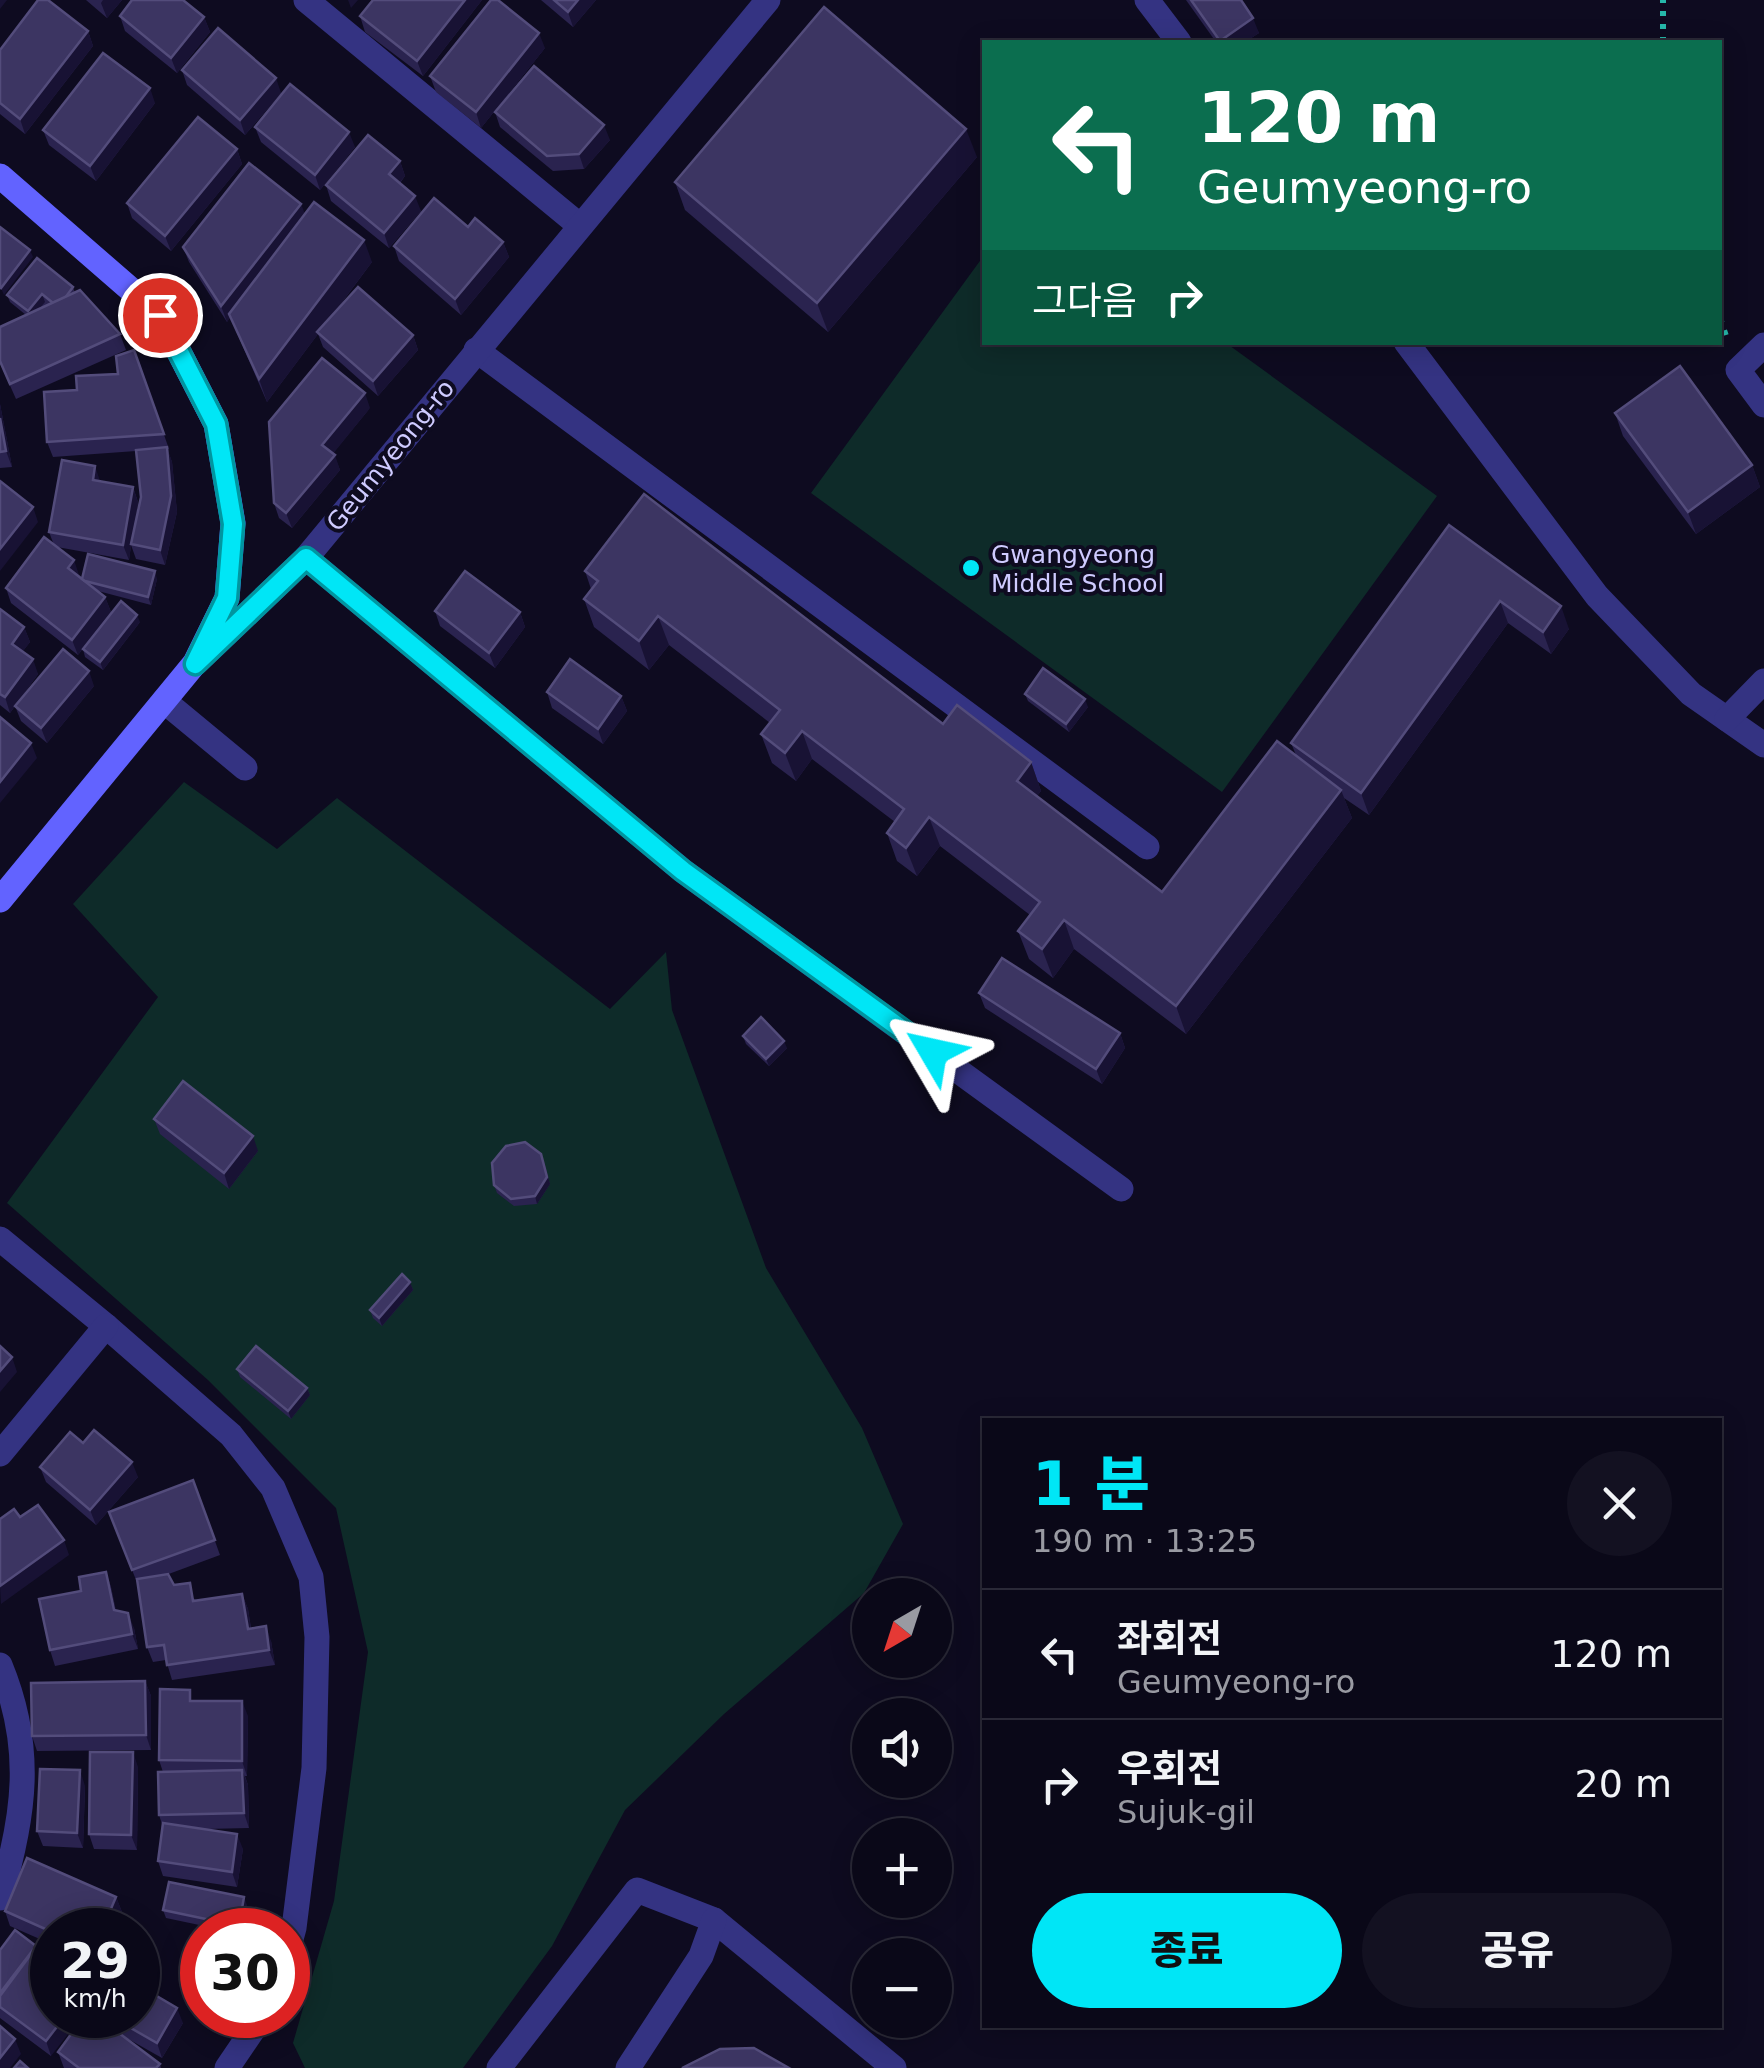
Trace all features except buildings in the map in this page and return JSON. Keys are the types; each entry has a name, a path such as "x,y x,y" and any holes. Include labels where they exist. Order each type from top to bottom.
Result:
{"street":[{"path":"306,0 579,224"},
{"path":"1147,0 1177,40"},
{"name":"Geumyeong-ro","path":"0,900 195,664 306,558 760,3"},
{"path":"0,176 160,315 216,424 233,524 227,598 195,664"},
{"path":"1408,345 1597,596 1691,694 1764,744"},
{"path":"1764,345 1738,370 1764,405"},
{"path":"476,350 1147,847"},
{"path":"306,558 683,871 1121,1189"},
{"path":"1727,719 1764,681"},
{"path":"164,700 246,768"},
{"path":"0,1240 231,1435 273,1488 310,1576 317,1638 314,1768 296,1908"},
{"path":"0,1454 106,1326"},
{"path":"0,1665 16,1702 24,1770 14,1851 0,1898"},
{"path":"499,2068 637,1890 714,1920 894,2068"},
{"path":"628,2068 701,1956 714,1920"},
{"path":"227,2068 247,2038"}],"path":[{"path":"1662,40 1663,0"}],"green space":[{"path":"982,258 982,345 1229,345 1437,496 1222,792 811,493"},
{"path":"184,782 277,849 337,798 610,1009 666,952 672,1010 766,1268 862,1428 903,1524 872,1578 852,1578 852,1603 724,1714 625,1810 552,1946 463,2068 305,2068 293,2043 294,2038 310,2038 310,1984 334,1901 368,1652 336,1508 208,1380 7,1203 158,997 73,904"}],"place":[{"name":"Gwangyeong Middle School","path":"971,568"}],"route":[{"path":"160,315 216,424 233,524 227,598 195,664 306,558 683,871 933,1052"}]}
